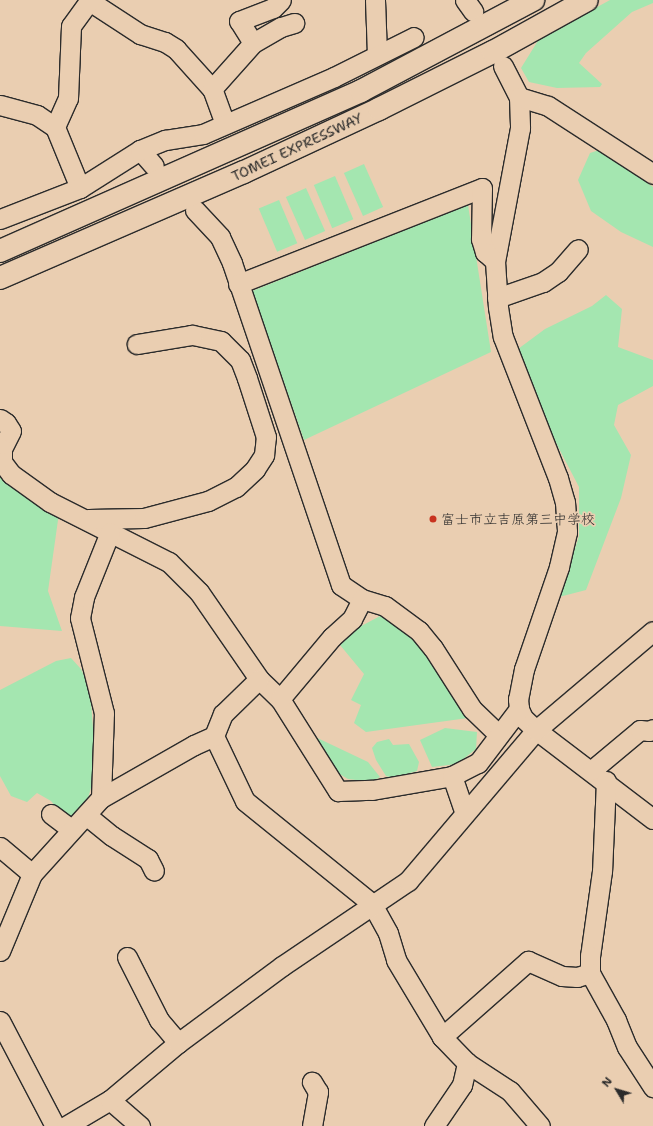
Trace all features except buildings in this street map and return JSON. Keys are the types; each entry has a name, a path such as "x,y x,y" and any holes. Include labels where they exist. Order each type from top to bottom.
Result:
{"highway":[{"name":"TOMEI EXPRESSWAY","path":"0,252 361,91 533,0"},
{"name":"TOMEI EXPRESSWAY","path":"0,278 244,172 379,109 493,52 587,0"}],"street":[{"path":"253,43 239,21 273,8 281,0"},
{"path":"375,0 377,54"},
{"path":"56,127 68,98 70,26 91,1 140,34 165,42 176,49 212,88 225,124"},
{"path":"212,88 253,43 281,27 294,23"},
{"path":"0,219 80,188 140,150 165,140 203,134 334,77 377,54 414,37"},
{"path":"503,66 519,97 520,128 495,261 497,298 503,337 558,478 565,502 567,532 559,567 524,669 518,699 519,709 523,718 536,730 652,815"},
{"path":"519,97 548,106 653,174"},
{"path":"0,105 37,115 56,127 80,188"},
{"path":"140,150 154,166"},
{"path":"238,284 482,188 481,239 485,252 495,261"},
{"path":"196,210 220,237 238,284 340,585 362,599 385,606 419,631 442,660 472,709 499,735"},
{"path":"497,298 543,282 558,272 578,249"},
{"path":"86,519 144,518 208,501 236,487 255,469 264,455 266,437 247,378 240,360 221,341 192,335 137,344"},
{"path":"0,419 6,423 11,431 2,449 2,462 6,474 50,502 110,532 140,545 169,562 199,592 260,679 280,699 338,791 372,790 452,776 478,763 519,709"},
{"path":"100,798 104,713 80,618 84,597 110,532"},
{"path":"280,699 332,637 352,619 362,599"},
{"path":"66,1126 106,1102 178,1043 282,966 408,881 464,813 536,730 653,632"},
{"path":"0,951 32,874 100,798 194,745 214,736 223,714 260,679"},
{"path":"653,729 649,731 640,730 599,775 602,871 590,956 590,974 616,1020 627,1047 653,1087"},
{"path":"214,736 246,801 372,904 388,934 396,960 442,1037 467,1063 510,1091 540,1126"},
{"path":"452,776 464,813"},
{"path":"51,814 72,830"},
{"path":"86,815 112,836 148,859 154,871"},
{"path":"0,848 32,874"},
{"path":"127,957 159,1020 178,1043"},
{"path":"442,1037 528,961 562,976 577,977 590,974"},
{"path":"0,1020 55,1126"},
{"path":"434,1126 462,1085 467,1063"},
{"path":"312,1082 318,1092 312,1126"},
{"path":"106,1102 120,1126"},
{"path":"106,1102 140,1126"}],"green space":[{"path":"610,0 653,0 653,3 632,12 586,53 579,63 602,84 600,87 557,88 529,82 521,68 539,39"},
{"path":"602,149 653,187 653,247 621,232 591,211 578,180 590,153"},
{"path":"364,164 383,207 363,216 344,173"},
{"path":"335,176 353,219 332,228 314,185"},
{"path":"306,188 325,231 305,240 286,197"},
{"path":"279,200 297,243 277,252 259,209"},
{"path":"468,205 491,352 304,440 252,291"},
{"path":"606,295 622,309 618,347 653,360 653,386 618,405 614,425 631,455 621,498 586,590 559,597 579,536 579,487 542,416 518,349 545,329 592,306"},
{"path":"17,477 59,513 48,591 62,631 0,626 0,478"},
{"path":"382,615 409,632 455,689 468,718 366,732 354,723 361,705 351,700 364,674 340,645 350,632"},
{"path":"71,658 81,669 90,688 95,756 92,784 87,802 72,816 62,814 51,801 37,793 27,802 11,796 0,776 0,690 56,661"},
{"path":"445,728 477,732 476,749 457,764 432,767 420,740"},
{"path":"309,734 368,762 380,777 372,782 348,779 331,769"},
{"path":"389,739 393,745 409,744 419,762 417,771 393,778 386,776 376,760 372,748 377,742"}],"place":[{"name":"富士市立吉原第三中学校","path":"433,519"}]}
